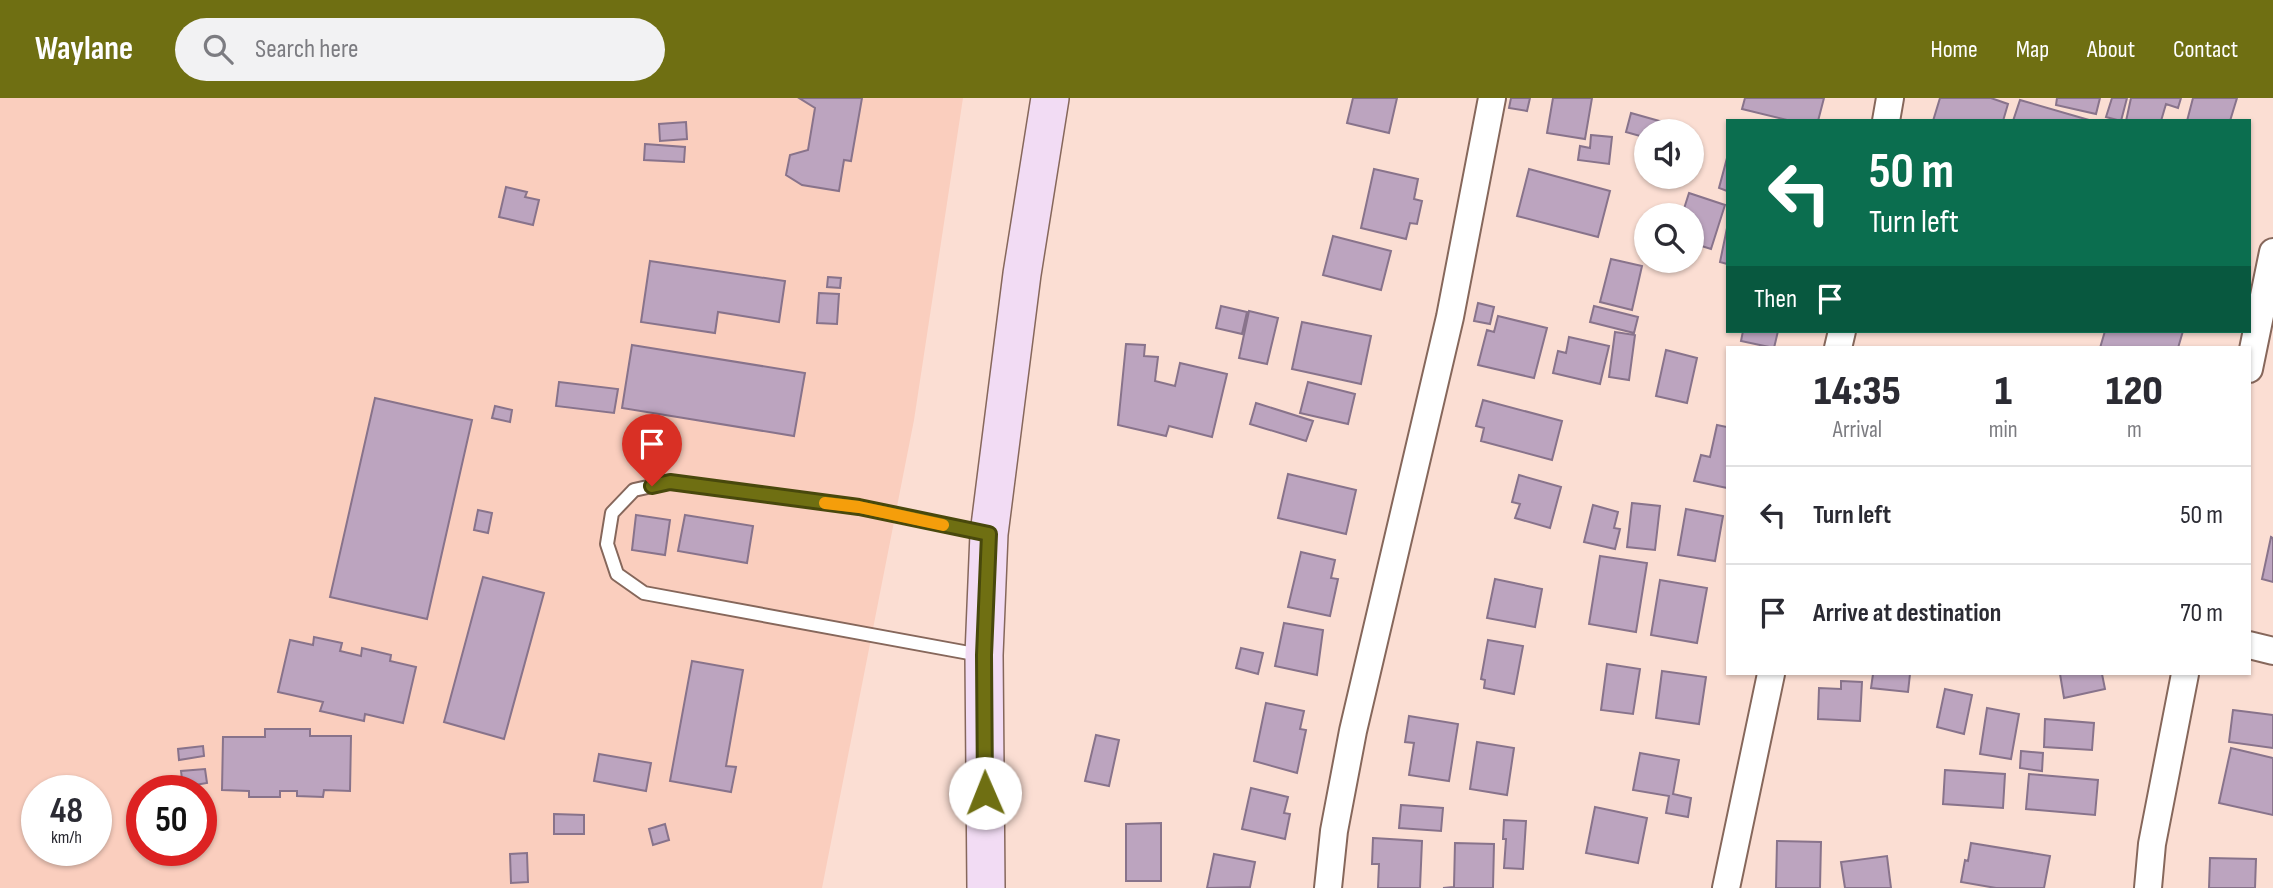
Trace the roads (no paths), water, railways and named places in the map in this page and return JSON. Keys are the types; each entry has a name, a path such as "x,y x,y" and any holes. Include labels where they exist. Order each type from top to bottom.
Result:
{"main road":[{"path":"986,888 984,655 989,534 1022,274 1050,98"}],"street":[{"path":"1328,888 1334,831 1353,731 1450,317 1492,98"},
{"path":"1886,119 1891,98"},
{"path":"2251,359 2273,252"},
{"path":"2251,646 2273,651"},
{"path":"1726,888 1771,675"},
{"path":"2148,888 2152,844 2185,675"}],"lane":[{"path":"984,655 644,593 617,574 607,544 612,513 634,490 670,482 859,507 989,534"}]}
